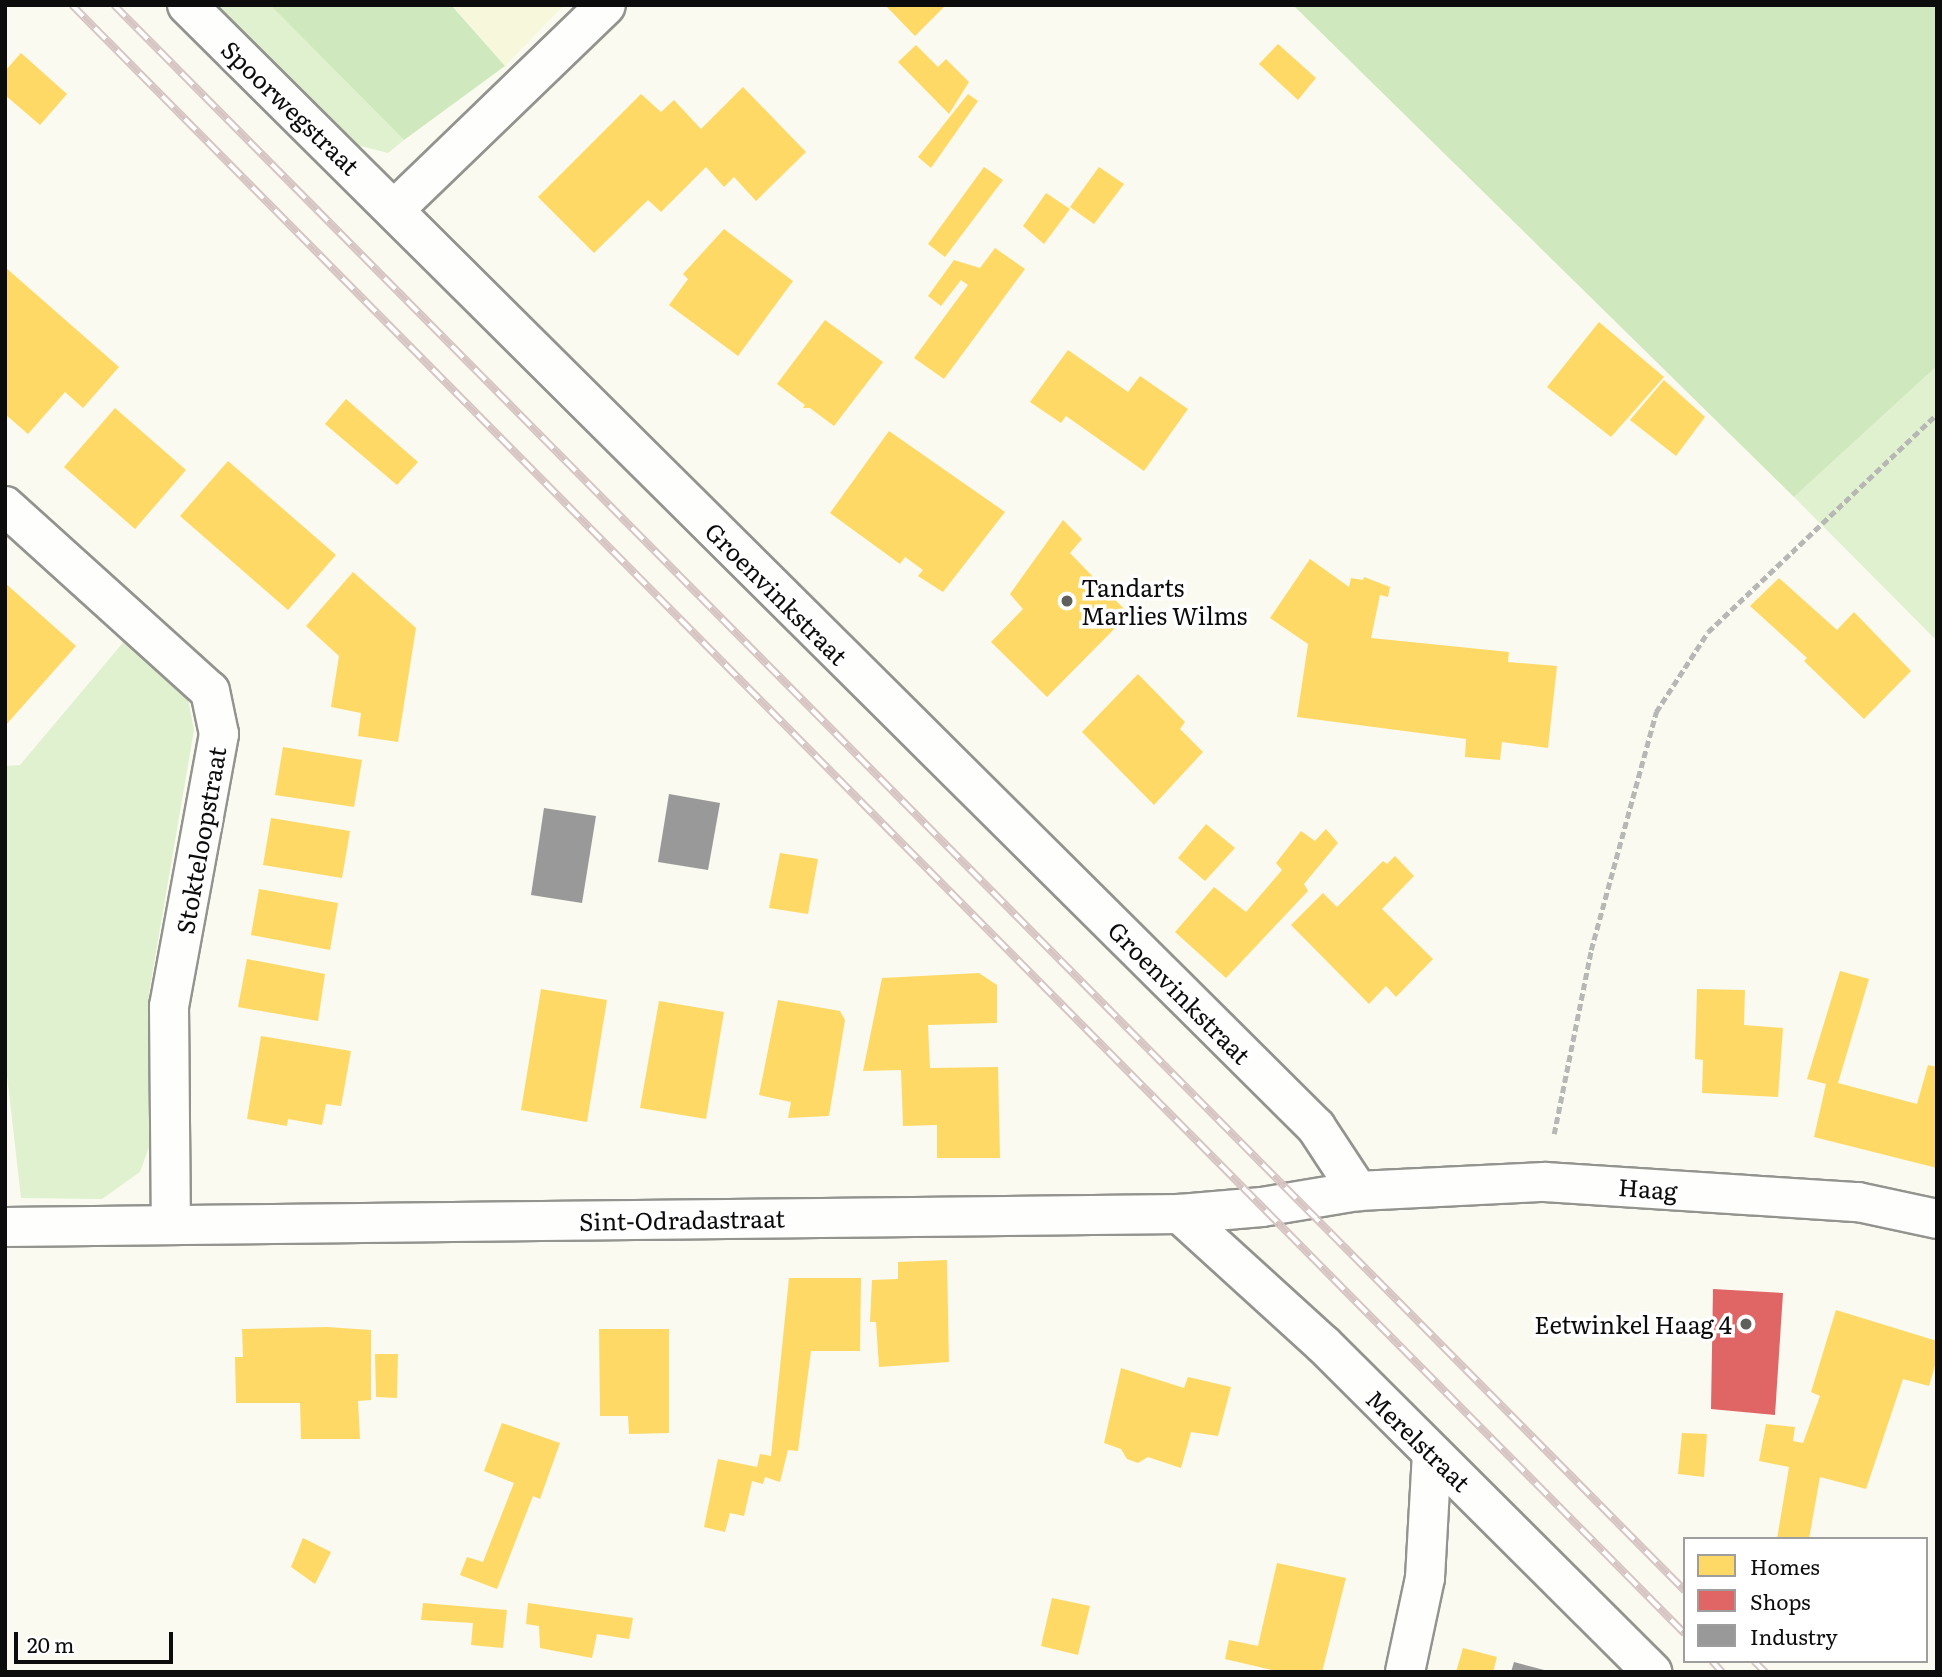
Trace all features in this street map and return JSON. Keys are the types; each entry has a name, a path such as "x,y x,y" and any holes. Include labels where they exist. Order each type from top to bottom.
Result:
{"street":[{"name":"Spoorwegstraat","path":"187,5 395,209"},
{"path":"395,209 606,5"},
{"name":"Groenvinkstraat","path":"395,209 1316,1127 1358,1191"},
{"name":"Stokteloopstraat","path":"5,506 210,691 219,734 169,1006 171,1223"},
{"name":"Haag","path":"1358,1191 1545,1182 1858,1202 1937,1219"},
{"name":"Sint-Odradastraat","path":"5,1227 171,1223 1180,1214 1262,1207 1358,1191"},
{"name":"Merelstraat","path":"1180,1214 1243,1276 1323,1344 1652,1672"},
{"path":"1405,1672 1425,1578 1432,1454"}],"path":[{"path":"1545,1182 1591,950 1656,712 1707,632 1937,414"}],"green space":[{"path":"212,5 270,5 404,140 388,153 349,143"},
{"path":"270,5 451,5 505,66 404,140"},
{"path":"451,5 564,5 505,66"},
{"path":"1293,5 1937,5 1937,366 1794,497"},
{"path":"1937,366 1937,641 1794,497"},
{"path":"126,639 187,694 194,730 149,993 153,1136 140,1172 102,1199 21,1198 5,1058 5,766 20,765"}],"building: Homes":[{"path":"885,5 946,5 915,36"},
{"path":"1278,44 1316,78 1298,100 1259,64"},
{"path":"916,45 938,67 946,59 969,82 949,114 898,62"},
{"path":"21,53 67,94 40,125 5,95 5,71"},
{"path":"743,87 806,152 756,201 734,177 724,187 706,167 661,212 648,200 594,253 538,197 641,94 661,112 674,100 701,129"},
{"path":"968,94 978,101 931,168 918,157"},
{"path":"984,167 1003,180 945,257 928,244"},
{"path":"1099,167 1124,184 1094,224 1070,207"},
{"path":"1046,193 1070,209 1044,244 1023,226"},
{"path":"724,229 793,281 738,356 669,305 688,279 683,274"},
{"path":"995,248 1025,269 944,379 914,358 968,285 961,280 941,306 928,296 954,260 980,268"},
{"path":"5,267 119,367 83,408 65,392 28,434 5,414"},
{"path":"825,320 883,362 834,426 810,408 803,408 805,405 777,384"},
{"path":"1599,322 1664,377 1611,437 1547,387"},
{"path":"1068,350 1128,392 1140,376 1188,409 1144,471 1066,416 1061,423 1030,402"},
{"path":"1664,380 1705,417 1676,456 1630,420"},
{"path":"346,399 418,462 397,485 325,424"},
{"path":"115,408 186,470 135,529 64,467"},
{"path":"889,431 1005,512 943,592 918,576 923,570 905,557 900,564 830,513"},
{"path":"228,461 336,555 288,610 180,516"},
{"name":"Tandarts Marlies Wilms","path":"1063,520 1082,539 1070,553 1129,614 1047,697 991,642 1023,609 1010,594"},
{"path":"1310,559 1349,587 1351,578 1363,580 1364,577 1390,587 1388,597 1380,595 1371,638 1509,652 1508,662 1557,666 1548,748 1502,742 1500,760 1465,757 1466,739 1297,717 1308,644 1270,618"},
{"path":"353,572 416,628 398,742 358,736 361,713 331,707 339,656 306,626"},
{"path":"1779,578 1837,630 1854,612 1911,671 1864,719 1804,661 1807,658 1750,606"},
{"path":"5,583 76,646 5,726"},
{"path":"1138,674 1185,722 1180,729 1203,752 1154,805 1082,732"},
{"path":"283,747 362,760 354,807 275,795"},
{"path":"271,818 350,831 342,878 263,865"},
{"path":"1206,824 1235,848 1205,881 1178,858"},
{"path":"1326,829 1338,843 1304,884 1308,891 1226,978 1175,932 1214,887 1246,912 1282,870 1276,863 1301,831 1315,841"},
{"path":"780,853 818,859 808,914 769,908"},
{"path":"1395,856 1414,876 1382,909 1433,959 1396,997 1386,986 1369,1004 1291,925 1323,893 1337,907 1383,861 1387,864"},
{"path":"259,889 338,903 330,950 251,935"},
{"path":"247,959 325,974 318,1021 238,1007"},
{"path":"1840,971 1869,979 1838,1083 1917,1104 1928,1065 1937,1067 1937,1168 1814,1137 1826,1084 1807,1079"},
{"path":"979,973 997,985 997,1023 928,1025 930,1068 998,1067 1000,1158 937,1158 937,1125 903,1126 901,1070 863,1071 882,978"},
{"path":"541,989 607,1000 587,1122 521,1110"},
{"path":"1697,989 1745,990 1744,1025 1783,1028 1778,1097 1702,1093 1703,1060 1695,1059"},
{"path":"778,1000 840,1011 845,1020 829,1116 788,1118 791,1102 759,1095"},
{"path":"659,1001 724,1012 706,1119 640,1108"},
{"path":"261,1036 351,1051 341,1106 326,1104 322,1125 288,1119 287,1126 247,1119"},
{"path":"947,1260 949,1362 879,1367 876,1322 870,1322 872,1280 898,1279 898,1262"},
{"path":"789,1278 861,1278 860,1351 811,1351 798,1451 788,1450 780,1482 765,1477 763,1484 752,1481 744,1516 730,1513 725,1532 704,1527 718,1459 757,1467 760,1454 771,1456"},
{"path":"1836,1310 1937,1341 1937,1359 1929,1386 1903,1379 1866,1489 1820,1477 1809,1537 1777,1537 1789,1467 1759,1461 1766,1424 1795,1427 1793,1441 1803,1443 1820,1396 1811,1392"},
{"path":"327,1327 371,1330 371,1400 358,1401 360,1439 301,1439 300,1403 236,1403 235,1357 243,1357 242,1329"},
{"path":"599,1329 669,1329 669,1433 629,1434 628,1416 600,1416"},
{"path":"375,1354 398,1354 397,1398 376,1397"},
{"path":"1121,1368 1184,1388 1188,1377 1231,1387 1218,1436 1191,1432 1181,1468 1148,1457 1138,1463 1127,1459 1121,1449 1104,1443"},
{"path":"502,1423 560,1443 540,1499 533,1496 497,1589 460,1575 467,1557 483,1562 514,1483 484,1471"},
{"path":"1682,1433 1707,1434 1704,1477 1678,1474"},
{"path":"303,1538 331,1552 315,1584 291,1567"},
{"path":"1277,1563 1346,1578 1322,1672 1281,1672 1225,1659 1229,1640 1258,1646"},
{"path":"1052,1598 1090,1606 1078,1655 1041,1646"},
{"path":"423,1603 507,1610 503,1648 471,1645 473,1623 421,1620"},
{"path":"528,1603 633,1618 629,1639 597,1634 592,1658 540,1648 539,1626 526,1624"},
{"path":"1463,1648 1497,1657 1493,1672 1456,1672"}],"building: Shops":[{"name":"Eetwinkel Haag 4","path":"1713,1289 1783,1293 1775,1415 1711,1409"}],"building: Industry":[{"path":"669,794 720,803 708,870 658,862"},
{"path":"544,808 596,816 582,903 531,895"},
{"path":"1514,1662 1548,1671 1548,1672 1511,1672"}],"railway":[{"path":"72,5 1683,1632"},
{"path":"114,5 1683,1589"},
{"path":"1714,1663 1722,1672"},
{"path":"1756,1663 1765,1672"}],"place":[{"name":"Tandarts Marlies Wilms","path":"1067,601"},
{"name":"Eetwinkel Haag 4","path":"1746,1324"}]}
